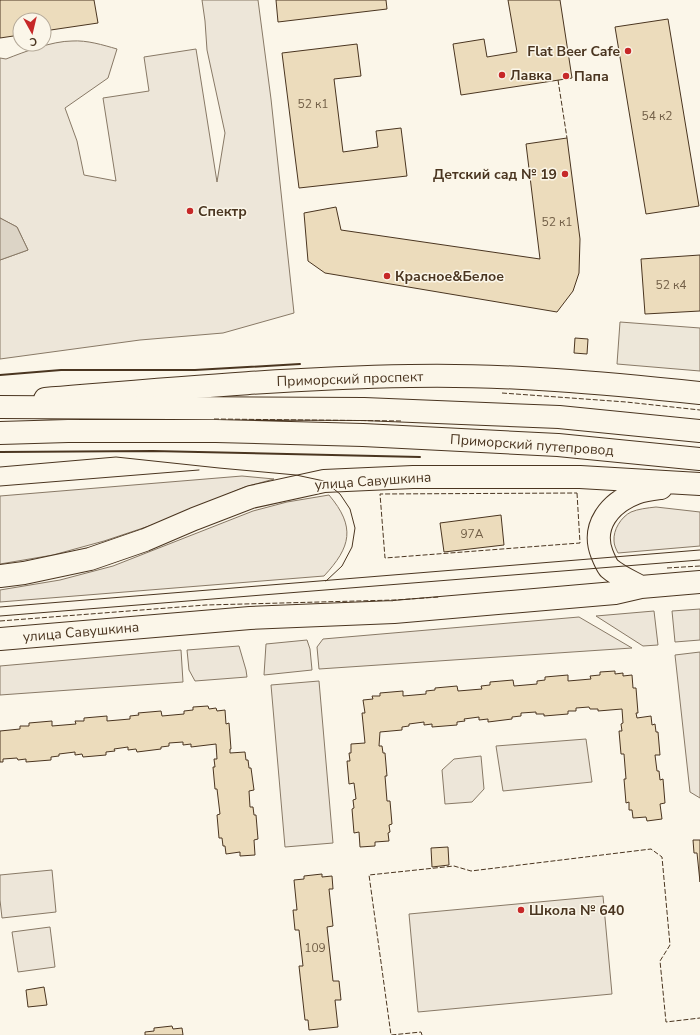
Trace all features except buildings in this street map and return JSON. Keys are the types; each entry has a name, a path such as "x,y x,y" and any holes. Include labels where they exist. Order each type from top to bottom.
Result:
{"main road":[{"name":"Приморский проспект","path":"0,402 302,380 412,376 518,377 626,385 700,393"},
{"name":"Приморский проспект","path":"0,407 364,409"},
{"name":"Приморский путепровод","path":"364,409 559,417 700,431"},
{"name":"Приморский путепровод","path":"0,433 68,431 216,431 363,435 558,444 700,458"},
{"name":"улица Савушкина","path":"0,576 24,573 90,559 145,540 194,519 250,498 324,481 413,477 580,477 694,484"},
{"name":"улица Савушкина","path":"641,587 617,574 608,567 599,547 598,534 603,519 616,504 637,492 694,484"},
{"name":"улица Савушкина","path":"0,639 250,618 394,612 615,593 641,587 700,582"}],"shaded area":[{"path":"202,0 258,0 271,99 294,313 223,333 140,340 0,359 0,260 28,250 17,227 0,218 0,58 6,59 24,52 52,52 52,44 64,41 89,42 117,49 108,78 65,108 77,141 84,175 116,181 103,98 149,91 144,57 196,49 217,182 225,133 207,50"},
{"path":"0,218 17,227 28,250 0,260"},
{"path":"620,322 700,328 700,371 617,364"},
{"path":"242,476 274,479 245,487 161,522 104,541 53,555 0,564 0,496"},
{"path":"329,495 338,506 343,517 347,537 345,546 340,556 324,576 0,602 0,590 60,580 113,566 253,511 287,502"},
{"path":"656,507 700,512 700,546 618,553 614,544 614,537 616,528 621,520 631,512"},
{"path":"700,609 700,640 675,642 672,611"},
{"path":"654,611 658,645 643,646 596,616"},
{"path":"579,617 632,648 319,669 317,647 323,639"},
{"path":"307,640 310,649 312,670 264,675 266,644"},
{"path":"239,646 247,677 195,681 189,670 187,650"},
{"path":"181,650 183,682 0,695 0,666"},
{"path":"700,652 700,798 690,792 675,655"},
{"path":"319,681 333,843 285,847 271,685"},
{"path":"586,739 592,782 503,791 496,746"},
{"path":"481,756 484,789 472,802 445,804 442,770 454,759"},
{"path":"52,870 56,912 2,918 0,875"},
{"path":"603,896 612,994 418,1012 409,914"},
{"path":"50,927 55,967 18,972 12,932"}],"tram line":[{"path":"0,467 116,457 296,475 324,481 340,494 350,509 355,528 352,547 342,566 326,581"},
{"path":"0,486 199,470"},
{"path":"0,607 700,550"},
{"path":"0,616 700,560"}],"fence":[{"path":"558,80 567,138"},
{"path":"502,393 626,402 700,410"},
{"path":"214,419 402,421"},
{"path":"577,493 580,543 385,558 380,494 577,493"},
{"path":"667,568 700,566"},
{"path":"0,621 206,605 395,600 439,597"},
{"path":"422,1035 421,1032 391,1035 369,875 454,866 471,871 651,849 662,857 670,945 660,961 666,1022 700,1018"}],"wall":[{"path":"0,375 61,370 195,370 300,364"},
{"path":"0,452 153,451 420,457"}],"place":[{"name":"Flat Beer Cafe","path":"628,51"},
{"name":"Лавка","path":"502,75"},
{"name":"Папа","path":"566,76"},
{"name":"Детский сад № 19","path":"565,174"},
{"name":"Спектр","path":"190,211"},
{"name":"Красное&Белое","path":"387,276"},
{"name":"Школа № 640","path":"521,910"}]}
